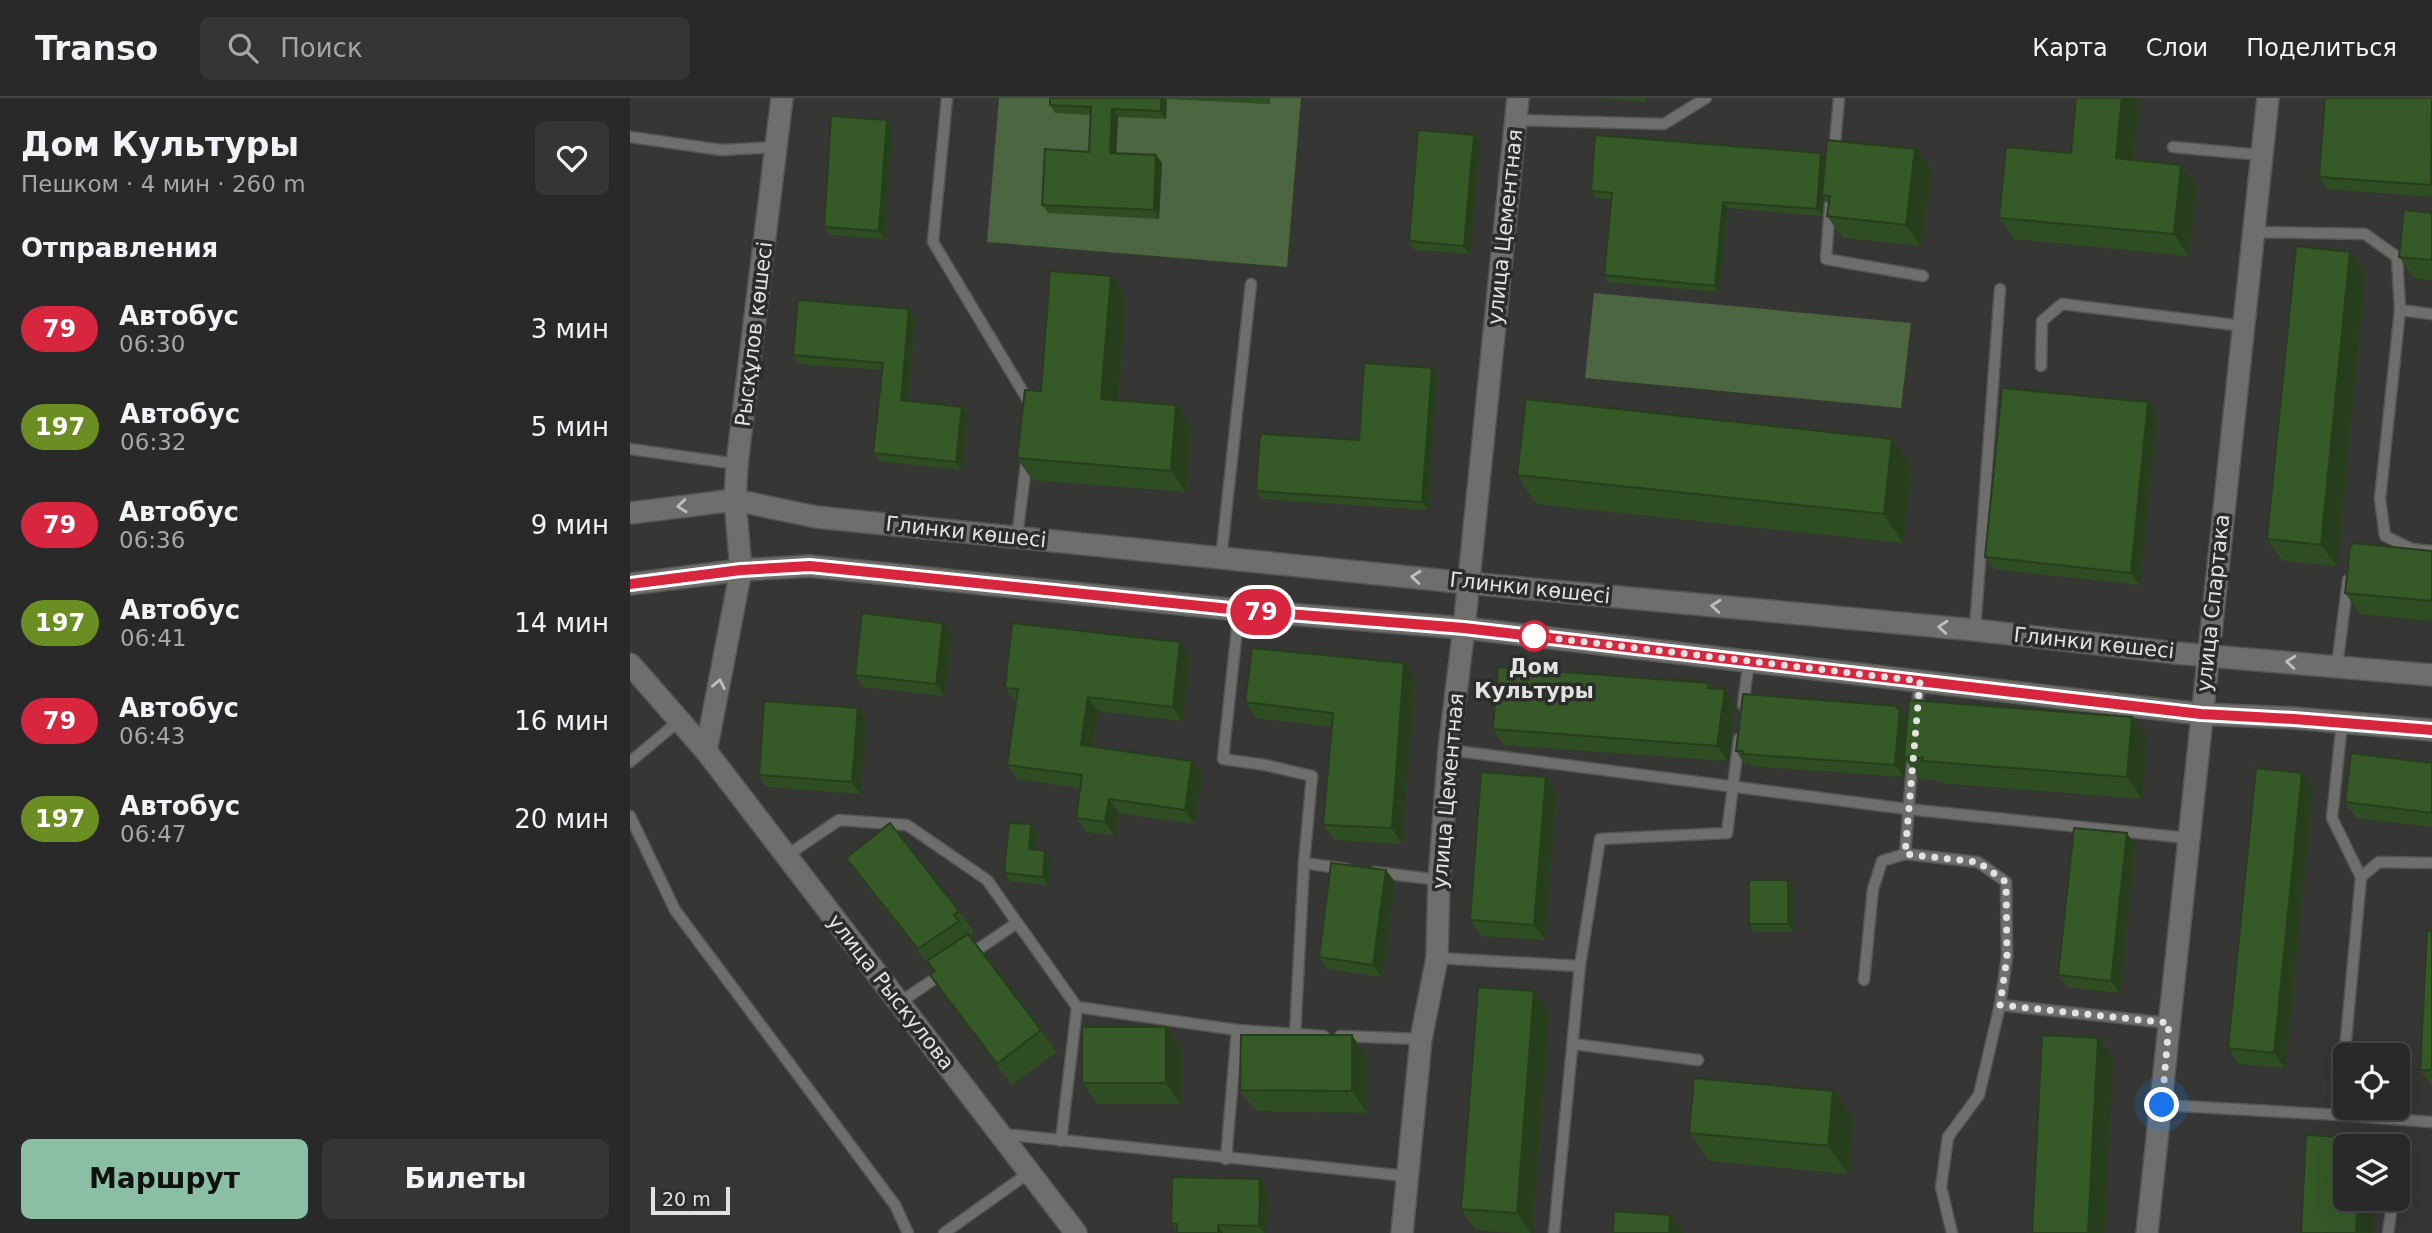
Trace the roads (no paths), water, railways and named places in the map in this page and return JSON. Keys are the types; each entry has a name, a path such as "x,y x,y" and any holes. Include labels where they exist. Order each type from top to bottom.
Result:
{"street":[{"name":"Рысқұлов көшесі","path":"741,570 735,500 737,464 782,98"},
{"name":"улица Цементная","path":"1402,1233 1421,1039 1437,958 1439,880 1448,750 1464,628 1518,98"},
{"name":"улица Спартака","path":"2147,1233 2267,98"},
{"name":"Глинки көшесі","path":"630,513 735,500 816,517 1221,559 1975,630 2208,655 2432,674"},
{"path":"630,584 741,570 810,566 1240,610 1464,628 2201,714 2432,730"},
{"path":"706,751 741,570"},
{"name":"улица Рыскулова","path":"630,664 706,751 1076,1233"}],"lane":[{"path":"947,98 933,242 1033,409 1031,422"},
{"path":"1516,120 1664,124 1706,98"},
{"path":"1833,165 1839,98"},
{"path":"630,137 721,150 778,146"},
{"path":"2173,147 2261,155"},
{"path":"1831,192 1826,259 1923,276"},
{"path":"2253,232 2365,234 2397,257 2400,310 2380,499 2385,536"},
{"path":"1221,559 1251,284"},
{"path":"1975,630 2000,289"},
{"path":"2041,366 2042,321 2062,304 2243,326"},
{"path":"2400,310 2432,314"},
{"path":"1017,537 1028,447"},
{"path":"630,449 737,464"},
{"path":"2376,545 2385,536"},
{"path":"2385,536 2412,549 2432,551"},
{"path":"2337,666 2348,575 2357,565"},
{"path":"1240,610 1223,759 1312,776 1304,863 1295,1035"},
{"path":"1742,712 1749,662"},
{"path":"1916,720 1920,681"},
{"path":"630,762 680,720"},
{"path":"2342,722 2332,818 2361,877 2346,1043"},
{"path":"1554,1233 1580,966 1600,839 1727,833 1741,725"},
{"path":"1905,854 1913,745"},
{"path":"1448,750 1907,809 2188,838"},
{"path":"630,816 675,910 895,1205 908,1233"},
{"path":"786,856 839,820 907,825 987,880 1077,1007 1061,1141"},
{"path":"1864,980 1873,889 1882,861 1905,854 1978,862 2006,882 2007,957 2000,1005 1979,1095 1948,1137 1941,1187 1952,1233"},
{"path":"2361,877 2379,862 2432,863"},
{"path":"1304,863 1439,880"},
{"path":"899,1003 1017,923"},
{"path":"1437,958 1580,966"},
{"path":"2000,1005 2169,1023"},
{"path":"1077,1007 1237,1030 1295,1035 1421,1039"},
{"path":"1226,1159 1237,1030"},
{"path":"1573,1044 1698,1060"},
{"path":"2162,1105 2333,1115"},
{"path":"2405,1120 2432,1122"},
{"path":"1000,1134 1406,1176"},
{"path":"944,1233 1030,1172"},
{"path":"2388,1233 2391,1211"}],"place":[{"name":"Дом Культуры","path":"1534,636"}]}
